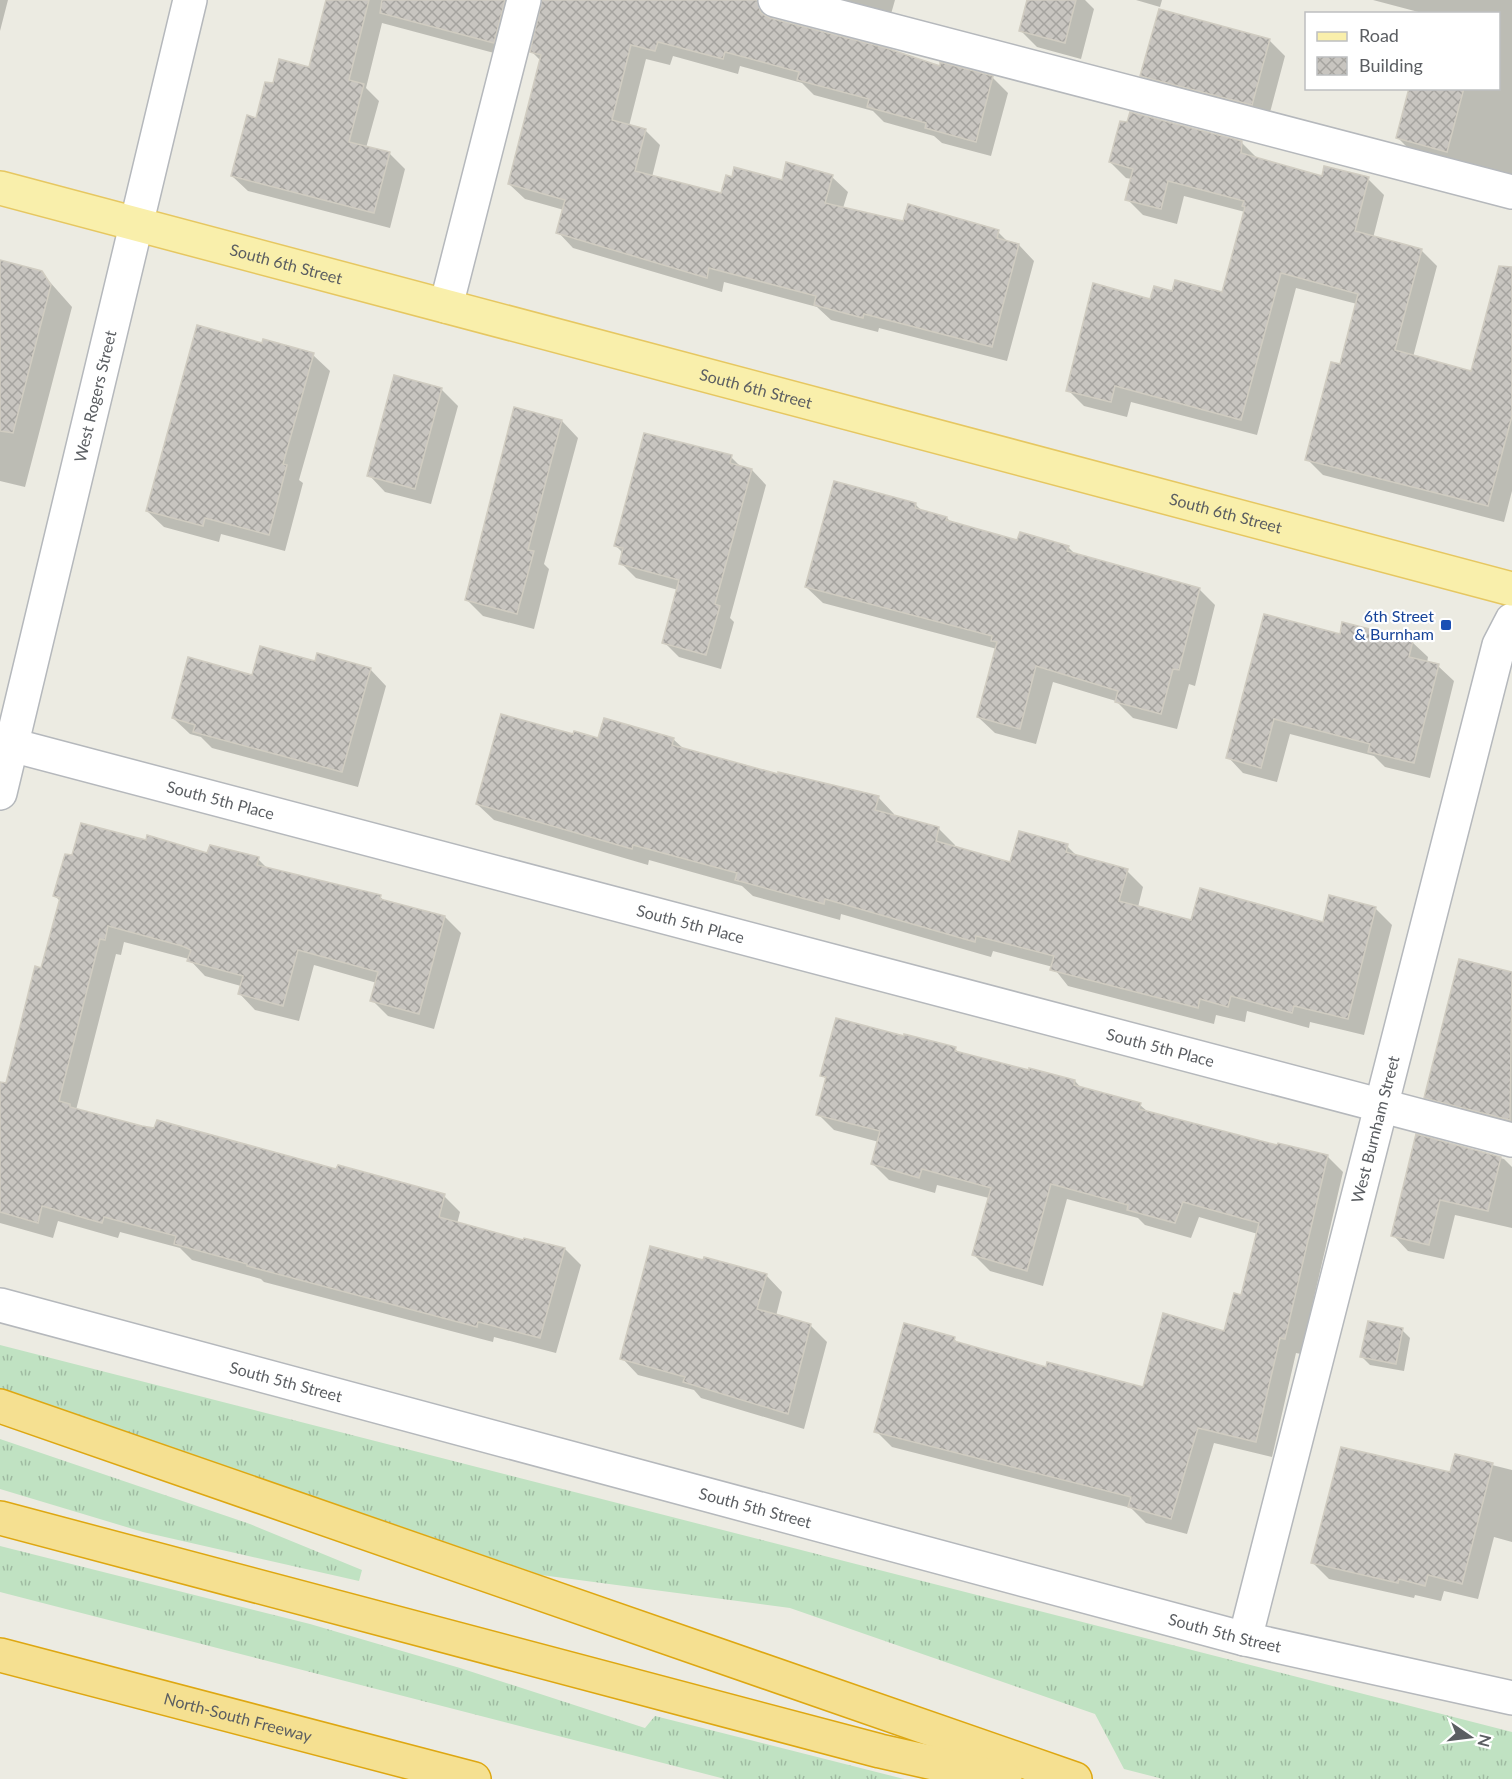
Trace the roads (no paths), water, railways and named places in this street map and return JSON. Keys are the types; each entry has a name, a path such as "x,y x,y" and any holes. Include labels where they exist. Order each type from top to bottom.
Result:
{"highway":[{"path":"0,1406 1075,1779"},
{"path":"0,1518 880,1751 1005,1779"},
{"name":"North-South Freeway","path":"0,1656 474,1779"}],"main road":[{"name":"South 6th Street","path":"0,188 1512,589"}],"street":[{"name":"West Rogers Street","path":"0,793 6,743 138,224 190,0"},
{"path":"446,306 524,0"},
{"path":"775,0 1512,192"},
{"name":"West Burnham Street","path":"1245,1639 1499,645 1512,620"},
{"name":"South 5th Place","path":"6,743 1512,1140"},
{"name":"South 5th Street","path":"0,1305 1245,1639 1512,1698"}],"place":[{"name":"6th Street & Burnham","path":"1446,625"}]}
